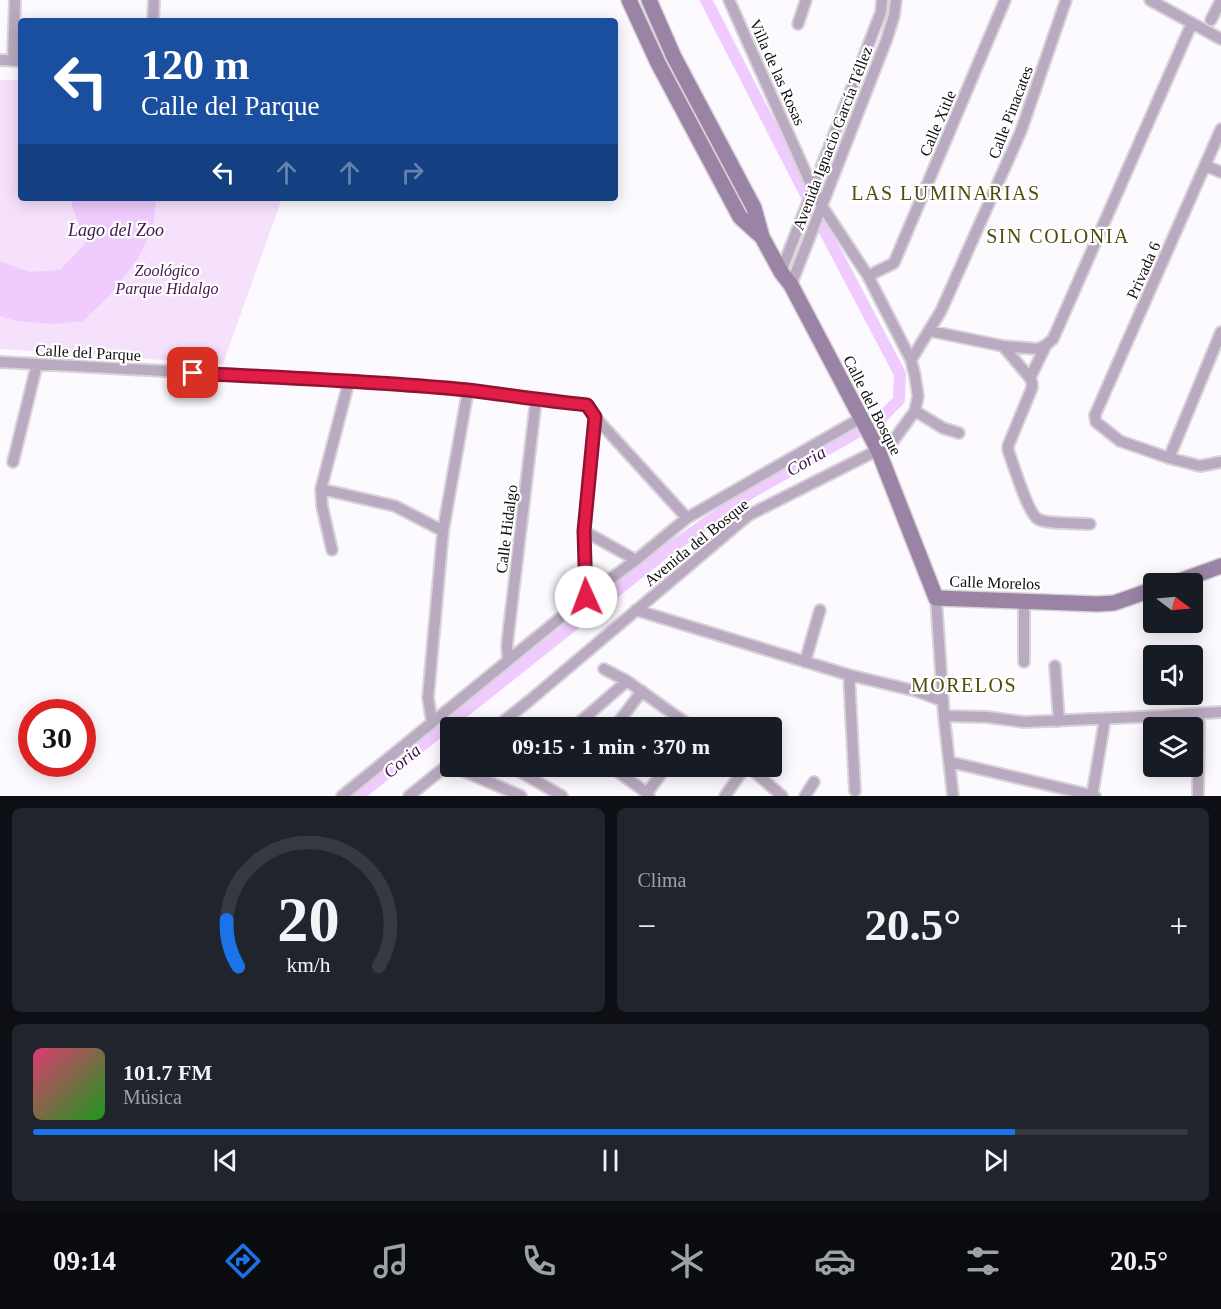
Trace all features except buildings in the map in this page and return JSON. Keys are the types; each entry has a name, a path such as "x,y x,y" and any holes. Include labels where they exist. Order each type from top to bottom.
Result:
{"street":[{"path":"0,60 17,61 15,0"},
{"path":"153,18 154,0"},
{"name":"Calle del Bosque","path":"629,0 658,63 740,217 762,237"},
{"name":"Calle del Bosque","path":"649,0 674,57 754,207 762,237 879,450 936,598"},
{"name":"Villa de las Rosas","path":"729,0 811,194 820,211 868,276 911,360 918,396"},
{"path":"798,24 806,0"},
{"name":"Avenida Ignacio García Téllez","path":"781,272 881,12 882,0"},
{"name":"Avenida Ignacio García Téllez","path":"790,285 889,33 896,0"},
{"name":"Calle Xitle","path":"868,276 894,263 1005,0"},
{"name":"Calle Pinacates","path":"911,360 941,311 1021,131 1066,0"},
{"path":"1150,0 1221,39"},
{"path":"1211,20 1221,0"},
{"path":"930,331 1003,346 1038,349 1053,339 1192,23"},
{"name":"Privada 6","path":"1169,458 1120,441 1096,422 1095,415 1221,129"},
{"path":"1206,166 1221,172"},
{"path":"1221,332 1169,458 1200,466 1221,462"},
{"path":"1030,378 1046,345"},
{"path":"1003,346 1032,383 1008,450 1034,517 1042,521 1090,524"},
{"name":"Calle del Parque","path":"5,362 349,381 468,390 587,405 595,417 687,518"},
{"path":"13,462 37,364"},
{"path":"332,550 322,506 321,489 349,381"},
{"path":"432,722 428,698 443,531 468,390"},
{"name":"Avenida del Bosque","path":"508,717 748,515 893,441 915,411 918,396"},
{"name":"Calle Hidalgo","path":"508,661 507,645 536,400"},
{"path":"915,411 943,428 959,433"},
{"path":"586,597 584,531 595,417"},
{"path":"342,796 586,597 687,518 865,426"},
{"path":"321,489 395,506 443,531"},
{"path":"584,531 636,560"},
{"path":"1202,573 1221,566"},
{"name":"Calle Morelos","path":"953,796 944,716 936,598 1114,603 1143,594"},
{"path":"1024,601 1024,663"},
{"path":"636,610 849,675 916,691 943,701"},
{"path":"805,662 820,610"},
{"path":"1055,666 1059,721"},
{"path":"604,669 627,681 678,717"},
{"path":"849,675 855,791"},
{"path":"586,717 627,681"},
{"path":"622,717 642,691"},
{"path":"944,716 987,717 1024,722 1221,712"},
{"path":"1198,796 1199,714"},
{"path":"950,762 1093,796 1105,719"},
{"path":"409,796 440,776"},
{"path":"479,777 521,796"},
{"path":"536,777 562,796"},
{"path":"624,777 648,795 660,777"},
{"path":"725,796 739,777"},
{"path":"760,777 782,796"},
{"path":"805,796 814,782"}],"green space":[{"name":"Zoológico Parque Hidalgo","path":"0,80 18,80 18,201 281,201 223,364 0,349"}],"water":[{"name":"Lago del Zoo","path":"72,201 156,201 153,229 137,260 111,294 83,321 55,324 16,321 0,316 0,261 29,272 60,270 86,243"}],"waterway":[{"name":"Coria","path":"358,796 665,552 747,495 880,419 899,400 900,374 706,0"}],"district":[{"name":"LAS LUMINARIAS","path":"946,193"},
{"name":"SIN COLONIA","path":"1058,236"},
{"name":"MORELOS","path":"964,685"}],"route":[{"path":"193,373 468,390 587,405 595,417 584,531 586,597"}]}
